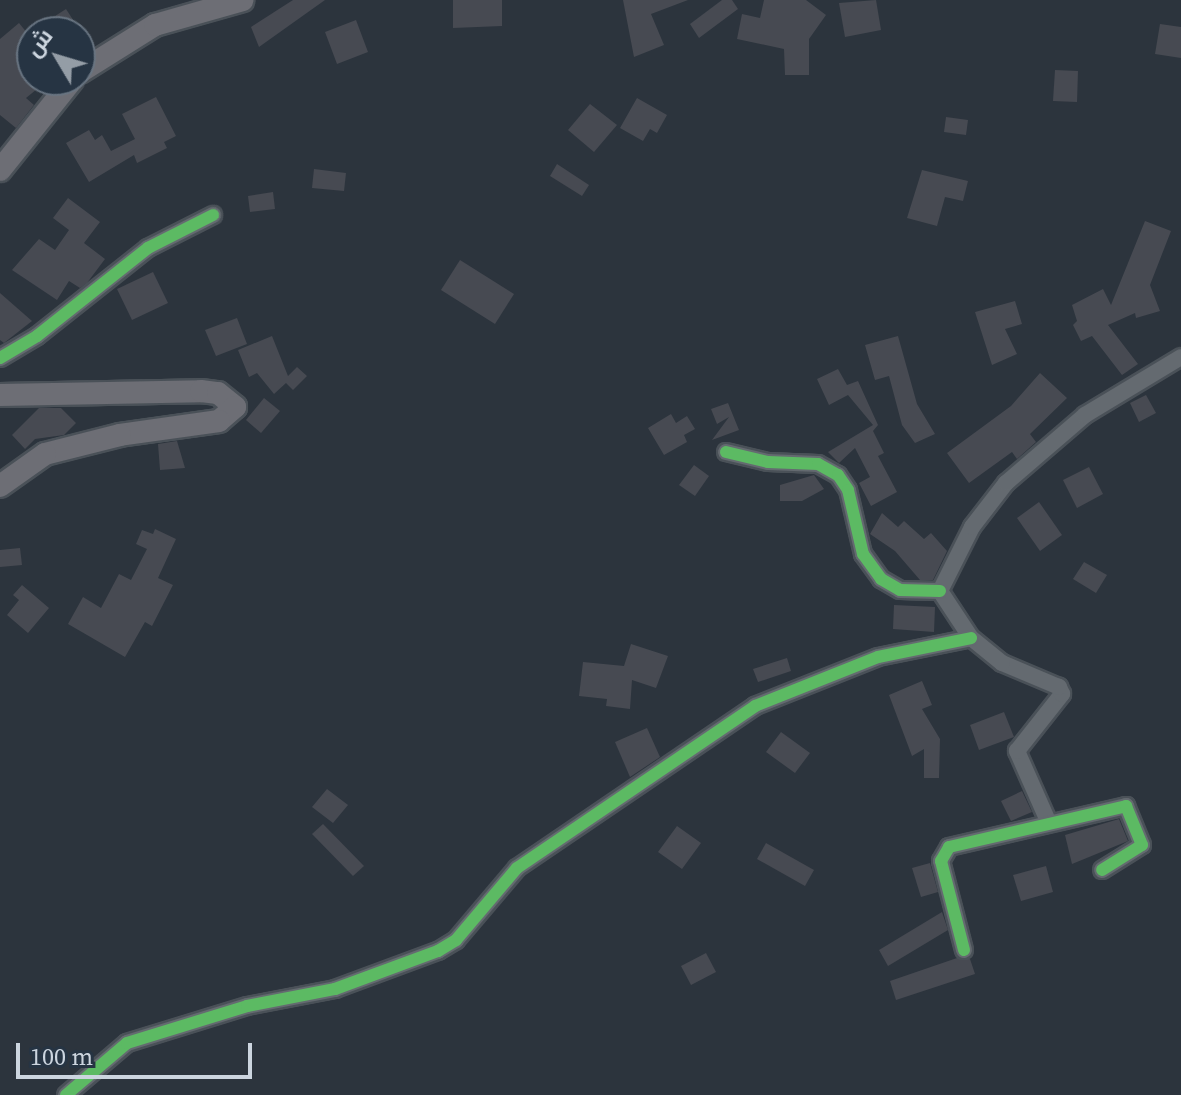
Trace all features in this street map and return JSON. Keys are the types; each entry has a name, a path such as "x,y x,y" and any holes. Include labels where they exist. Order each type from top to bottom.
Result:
{"main road":[{"path":"96,62 155,25 243,0"},
{"path":"0,170 59,96"},
{"path":"0,395 201,391 218,393 235,407 219,421 120,435 45,454 0,486"}],"street":[{"path":"0,358 37,336 148,248 213,215"},
{"path":"940,591 972,527 1006,483 1085,415 1181,357"},
{"path":"726,452 768,462 818,464 838,475 848,490 863,554 881,579 900,590 940,591"},
{"path":"940,591 971,638 1002,663 1059,687 1062,694 1017,751 1048,821"},
{"path":"66,1095 127,1043 247,1006 335,989 438,951 465,931 517,868 755,706 878,657 971,638"},
{"path":"964,950 942,853 949,847 1119,805 1131,810 1142,845 1102,870"}],"building":[{"path":"293,0 325,0 259,47 251,27"},
{"path":"453,0 502,0 502,26 453,28"},
{"path":"623,0 688,0 651,14 664,45 634,57"},
{"path":"722,0 732,0 738,9 699,38 690,24"},
{"path":"764,0 806,0 826,15 809,39 809,75 785,75 784,49 737,39 742,14 760,18"},
{"path":"876,0 881,30 845,37 839,3"},
{"path":"66,9 71,16 55,16"},
{"path":"356,20 368,52 337,64 325,32"},
{"path":"1160,24 1181,27 1181,58 1155,54"},
{"path":"16,26 16,96 28,96 26,98 34,105 16,128 0,115 0,39"},
{"path":"1055,70 1078,71 1077,102 1053,101"},
{"path":"156,97 176,136 164,142 167,148 137,163 134,155 89,182 66,143 89,130 95,140 102,135 111,151 135,139 122,114"},
{"path":"637,98 667,115 657,133 650,129 643,141 620,128"},
{"path":"590,104 617,125 594,152 568,130"},
{"path":"946,117 968,120 966,135 944,132"},
{"path":"557,164 589,185 582,196 550,176"},
{"path":"314,169 346,173 344,191 312,188"},
{"path":"922,170 968,181 963,201 945,197 937,226 907,218"},
{"path":"273,192 275,209 250,212 248,196"},
{"path":"68,198 100,222 84,243 105,259 80,288 69,281 57,300 12,270 39,239 55,250 69,230 53,218"},
{"path":"1145,221 1171,231 1150,285 1160,311 1136,318 1135,313 1108,325 1138,364 1122,375 1092,336 1081,341 1073,325 1077,321 1072,305 1103,289 1111,305"},
{"path":"460,260 514,294 495,324 441,290"},
{"path":"153,272 168,303 132,320 117,289"},
{"path":"0,293 32,321 4,343 0,340"},
{"path":"1015,301 1022,324 1005,329 1017,354 992,365 975,312"},
{"path":"237,318 247,344 216,356 205,330"},
{"path":"272,336 288,376 297,367 307,376 293,390 286,383 274,394 257,373 249,377 238,350"},
{"path":"898,336 917,404 935,434 915,443 902,425 889,376 875,380 865,345"},
{"path":"838,369 847,385 858,381 878,425 873,431 884,453 878,456 897,492 871,506 859,483 870,477 855,448 839,463 828,452 873,425 848,395 829,405 817,379"},
{"path":"1040,373 1067,398 1030,434 1036,442 1017,459 1012,452 969,483 947,453 1011,406"},
{"path":"1146,395 1156,413 1139,422 1130,403"},
{"path":"264,398 280,411 261,433 246,420"},
{"path":"728,403 739,430 712,440 729,417 717,424 711,409"},
{"path":"39,408 61,408 76,423 64,435 35,439 25,449 12,435"},
{"path":"671,414 676,423 687,416 695,429 684,435 687,442 664,455 648,428"},
{"path":"177,441 185,468 160,470 158,444"},
{"path":"694,465 709,476 695,496 679,485"},
{"path":"1089,467 1103,494 1077,508 1063,480"},
{"path":"814,475 824,489 802,501 780,501 780,485"},
{"path":"1039,502 1062,535 1040,551 1017,518"},
{"path":"882,513 898,527 904,521 924,539 931,533 947,551 933,580 920,580 895,551 870,534"},
{"path":"155,529 176,539 158,578 173,585 152,626 145,622 125,657 68,624 83,597 101,608 119,574 131,580 147,549 136,544 142,530 153,534"},
{"path":"20,548 22,565 0,567 0,550"},
{"path":"1084,562 1107,575 1096,593 1073,579"},
{"path":"22,585 49,608 28,633 7,615 19,600 13,595"},
{"path":"894,605 935,607 934,632 893,629"},
{"path":"631,644 668,656 656,688 632,680 630,709 606,706 607,699 579,696 583,662 624,666"},
{"path":"787,658 791,671 758,682 753,669"},
{"path":"922,681 932,705 922,709 940,739 939,778 924,778 924,749 912,756 889,695"},
{"path":"1004,712 1014,737 979,750 970,725"},
{"path":"647,728 660,757 630,777 615,742"},
{"path":"781,732 810,753 795,773 766,752"},
{"path":"327,789 348,805 333,823 312,807"},
{"path":"1022,791 1032,812 1011,821 1001,801"},
{"path":"1119,819 1128,841 1072,864 1065,835"},
{"path":"323,824 364,866 353,876 312,834"},
{"path":"677,826 701,843 682,869 658,852"},
{"path":"766,843 814,870 805,886 757,859"},
{"path":"930,863 938,892 921,897 912,868"},
{"path":"1046,866 1053,892 1021,901 1013,875"},
{"path":"942,912 948,930 888,966 879,950"},
{"path":"706,953 716,972 691,985 681,966"},
{"path":"957,958 970,959 975,974 896,1000 890,981"}],"cycle path":[{"path":"0,358 37,336 148,248 213,215"},
{"path":"726,452 768,462 818,464 838,475 848,490 863,554 881,579 900,590 940,591"},
{"path":"66,1095 127,1043 247,1006 335,989 438,951 456,940 517,868 755,706 878,657 971,638"},
{"path":"964,950 941,861 949,847 1126,806 1142,845 1102,870"}]}
